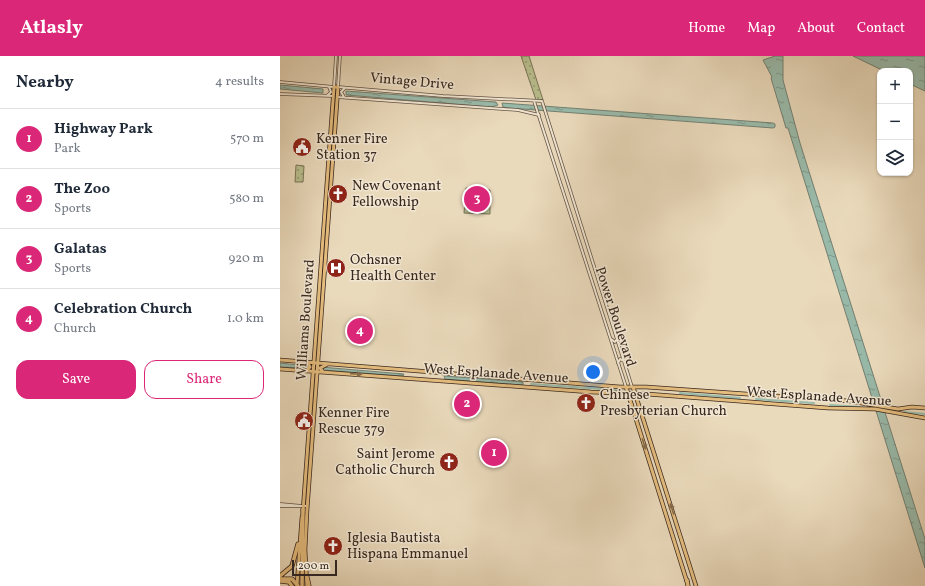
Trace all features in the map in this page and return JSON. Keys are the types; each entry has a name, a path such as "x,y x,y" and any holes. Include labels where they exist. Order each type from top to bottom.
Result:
{"highway":[{"path":"302,586 304,507"},
{"path":"280,579 292,566 298,544"},
{"path":"307,577 308,586"},
{"path":"280,579 292,579 297,585"},
{"path":"280,579 289,582 292,586"},
{"path":"687,580 692,586"}],"main road":[{"name":"Williams Boulevard","path":"307,577 304,507 318,363 336,87"},
{"name":"Williams Boulevard","path":"332,133 334,122 331,120 335,97"},
{"name":"Williams Boulevard","path":"297,585 298,544 313,431 311,400 325,205 332,142"},
{"path":"325,205 327,207 327,231"},
{"path":"323,231 325,233 326,248"},
{"path":"318,307 321,322"},
{"path":"317,320 320,336"},
{"name":"West Esplanade Avenue","path":"280,360 438,374 817,399 873,405 902,415 925,418"},
{"path":"306,371 310,368 307,362"},
{"path":"324,372 320,369 322,366 334,365"},
{"name":"West Esplanade Avenue","path":"280,369 862,411 925,408"},
{"path":"413,379 409,377 409,374 426,373"},
{"path":"431,380 440,379 438,374"},
{"path":"522,380 526,383 522,387"},
{"path":"533,380 530,384 533,388"},
{"path":"619,394 624,391 620,387"},
{"name":"Power Boulevard","path":"626,387 687,580"},
{"path":"628,394 633,387"},
{"name":"Power Boulevard","path":"633,387 686,552 692,586"},
{"path":"670,396 668,391 674,389"},
{"path":"739,402 746,399 743,394"},
{"path":"752,403 749,398 755,395"},
{"path":"815,408 820,404 817,399"},
{"path":"828,400 824,404 828,408"},
{"path":"902,415 902,410 906,408"},
{"path":"635,417 639,420 642,416"},
{"path":"639,428 642,425 647,433"},
{"path":"652,471 656,469 663,482"},
{"path":"669,522 673,528 676,526 676,522"},
{"path":"673,535 677,534 681,537"},
{"path":"678,550 686,552"},
{"path":"681,562 685,560 689,563"}],"street":[{"name":"Williams Boulevard","path":"336,56 336,87"},
{"name":"Williams Boulevard","path":"336,87 340,56"},
{"name":"Vintage Drive","path":"280,82 542,103"},
{"path":"326,86 332,91 326,96"},
{"path":"345,97 341,92 346,88"},
{"name":"Vintage Drive","path":"280,94 345,97 518,110 539,115"},
{"name":"Power Boulevard","path":"535,102 626,387"},
{"name":"Power Boulevard","path":"542,103 633,387"},
{"path":"546,134 550,136 552,133"},
{"path":"555,164 557,161 562,163"},
{"path":"576,229 580,230 582,227"},
{"path":"580,243 583,241 587,243"},
{"path":"610,336 614,342 618,339"},
{"path":"618,363 622,359 625,362"},
{"path":"280,505 304,507"}],"green space":[{"path":"521,56 529,56 543,100 536,100"},
{"path":"296,165 304,166 303,182 295,182"},
{"path":"466,188 490,190 490,214 464,213"}],"water":[{"path":"775,56 783,56 783,80 800,143 925,539 925,568 788,128 786,128 771,78 772,77 763,60"},
{"path":"853,56 925,56 925,91 913,85 913,68 878,68"},
{"path":"280,85 323,89 323,93 280,89"},
{"path":"346,91 496,102 498,105 491,107 346,95"},
{"path":"502,103 773,123 775,124 775,127 509,108 503,107"},
{"path":"280,363 307,366 306,368 280,367"},
{"path":"323,367 404,374 403,376 323,370"},
{"path":"444,376 523,382 523,385 445,379"}],"waterway":[{"path":"531,384 616,390"},
{"path":"680,393 740,398"},
{"path":"756,399 814,403"},
{"path":"830,405 860,407"},
{"path":"904,412 925,414"}],"place":[{"name":"Kenner Fire Station 37","path":"302,147"},
{"name":"New Covenant Fellowship","path":"338,194"},
{"name":"Galatas","path":"477,199"},
{"name":"Ochsner Health Center","path":"336,268"},
{"name":"Celebration Church","path":"360,331"},
{"name":"Chinese Presbyterian Church","path":"586,403"},
{"name":"The Zoo","path":"467,404"},
{"name":"Kenner Fire Rescue 379","path":"304,421"},
{"name":"Highway Park","path":"494,453"},
{"name":"Saint Jerome Catholic Church","path":"449,462"},
{"name":"Iglesia Bautista Hispana Emmanuel","path":"333,546"}]}
